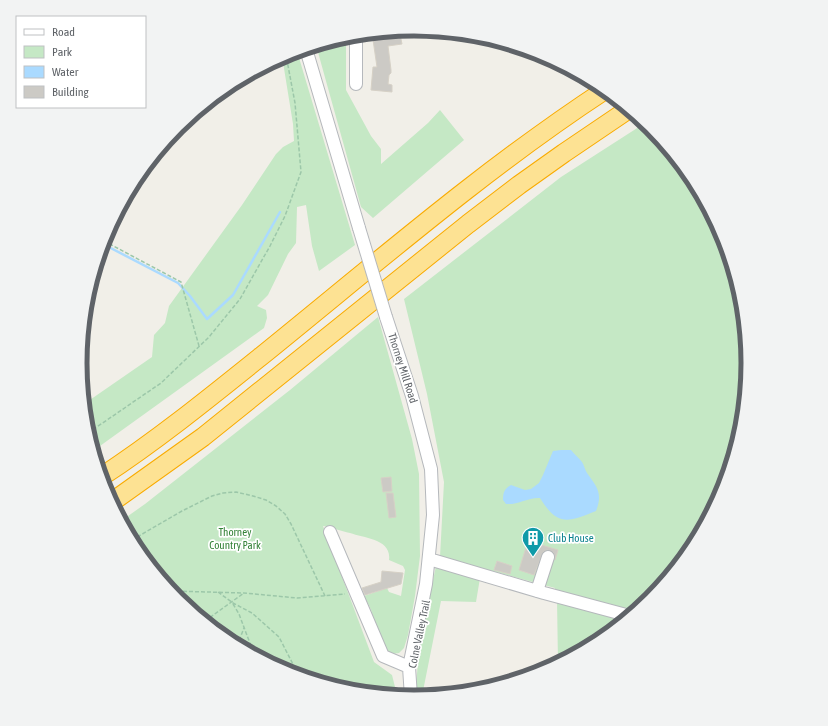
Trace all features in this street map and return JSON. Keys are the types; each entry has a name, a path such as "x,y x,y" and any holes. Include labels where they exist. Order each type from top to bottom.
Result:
{"highway":[{"path":"106,473 223,387 456,197 539,134 599,94"},
{"path":"117,499 203,437 518,185 624,112"}],"street":[{"path":"356,41 356,84"},
{"name":"Thorney Mill Road","path":"308,54 386,317 412,396 431,469 433,515 431,559 409,667 411,690"},
{"path":"330,532 383,656 409,667"},
{"path":"538,591 548,557"},
{"path":"431,559 538,591 623,614"}],"path":[{"path":"94,429 161,383 209,337 240,299 270,246 285,216 301,172 295,102 287,62"},
{"path":"110,244 181,282 199,346"},
{"path":"137,537 157,524 212,496 236,492 253,496 276,506 285,514 326,597"},
{"path":"180,591 244,593 297,598 351,594"},
{"path":"218,592 252,613 279,637 294,667"},
{"path":"210,618 244,593"},
{"path":"232,602 239,614 253,648"},
{"path":"239,640 244,628"}],"green space":[{"path":"346,43 346,90 371,136 381,149 381,164 428,123 440,110 464,140 373,218 361,207 318,50"},
{"path":"299,57 355,245 319,271 312,246 306,205 297,207 296,243 288,254 268,295 257,306 266,310 267,318 264,328 98,447 93,427 89,400 152,357 154,335 165,323 169,306 242,205 276,154 283,147 294,141 293,124 283,64"},
{"path":"640,127 660,147 686,181 697,200 707,218 724,258 735,299 741,363 735,427 724,468 707,508 686,545 660,579 630,609 596,635 558,656 557,600 555,588 440,557 444,482 427,394 404,299 561,177"},
{"name":"Thorney Country Park","path":"378,317 412,439 419,474 420,556 408,635 404,648 399,653 391,654 382,644 371,610 364,596 387,588 389,592 401,596 405,570 403,566 389,560 389,553 386,548 376,540 323,526 374,662 392,675 396,689 350,684 309,673 269,656 232,635 198,609 168,579 142,545 126,517 290,390"},
{"path":"436,566 480,578 476,602 441,601 423,690 416,690 420,648"}],"water":[{"path":"571,450 582,462 586,472 596,486 599,499 596,511 578,518 564,520 552,514 540,498 506,504 503,498 504,491 507,488 511,485 525,490 531,489 539,483 553,451"}],"building":[{"path":"401,37 402,44 388,46 391,73 389,75 388,84 392,85 392,92 371,90 373,67 377,67 373,39"},
{"path":"391,477 392,491 383,492 381,478"},
{"path":"386,493 393,493 396,517 389,518"},
{"name":"Club House","path":"528,541 558,550 555,560 553,552 547,550 543,552 534,575 519,570"},
{"path":"497,561 512,566 510,574 494,570"},
{"path":"382,571 403,573 401,584 365,595 362,588 381,582"}],"waterway":[{"path":"108,247 178,283 207,319 233,295 280,212"}],"place":[{"name":"Club House","path":"533,558"}]}
